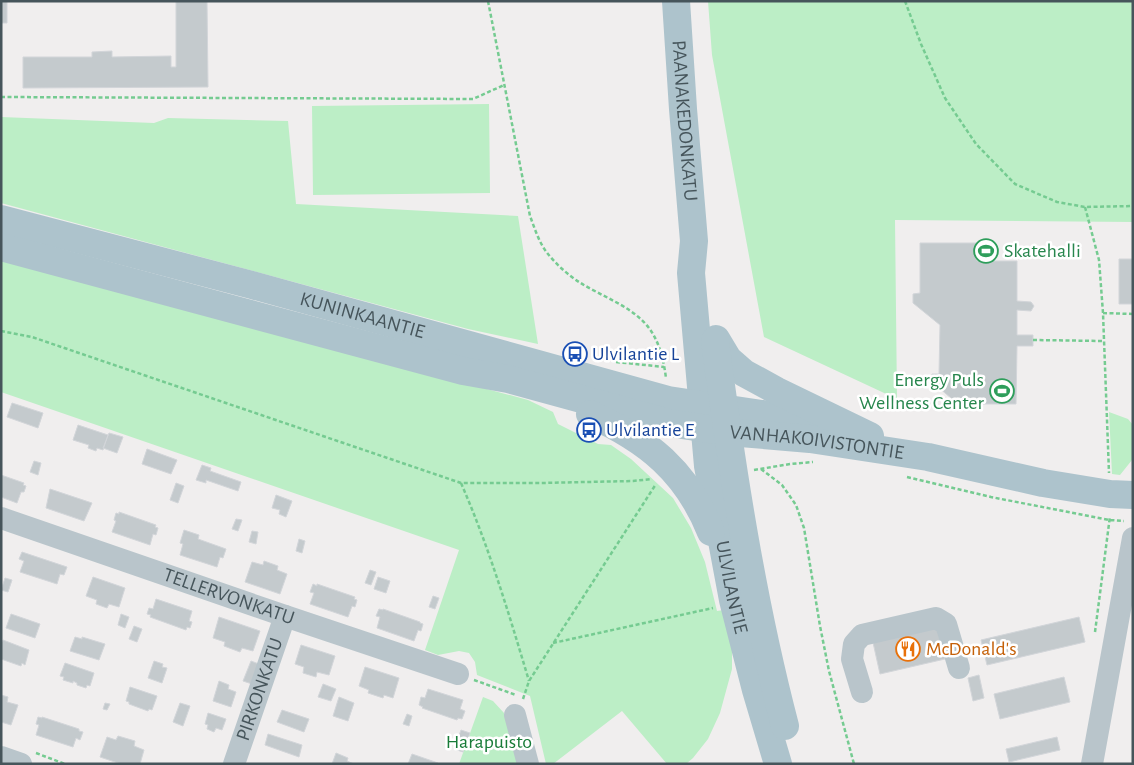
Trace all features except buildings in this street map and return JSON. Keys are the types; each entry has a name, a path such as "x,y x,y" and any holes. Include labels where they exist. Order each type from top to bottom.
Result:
{"main road":[{"name":"PAANAKEDONKATU","path":"676,1 694,240 691,272 714,419"},
{"name":"KUNINKAANTIE","path":"1,220 261,288 668,400 714,419"},
{"name":"PAANAKEDONKATU","path":"694,240 705,273 715,336 714,419"},
{"name":"KUNINKAANTIE","path":"1,247 463,372 508,379 669,423 714,419"},
{"path":"715,336 728,359 744,373 870,436"},
{"path":"463,372 495,384 587,412 615,425 651,450 685,483 700,507 710,531 725,603"},
{"name":"VANHAKOIVISTONTIE","path":"714,419 782,417 870,436 928,457"},
{"name":"VANHAKOIVISTONTIE","path":"714,419 810,439 928,457 1043,483 1122,514"},
{"name":"ULVILANTIE","path":"714,419 734,471 757,606 773,680 795,764"},
{"name":"ULVILANTIE","path":"714,419 708,466 725,603 756,690 778,764"}],"street":[{"path":"1092,764 1122,514"},
{"name":"TELLERVONKATU","path":"1,518 458,674"},
{"name":"PIRKONKATU","path":"234,764 285,616"},
{"path":"862,692 852,658 854,644 862,635 936,618 946,624 956,660"},
{"path":"520,706 528,764"},
{"path":"1,757 21,764"}],"path":[{"path":"488,1 530,216 537,236 547,253 578,282 627,309 643,321 653,334 660,349 668,400"},
{"path":"905,1 921,44 945,98 976,144 1015,184 1057,202 1085,208 1133,206"},
{"path":"1,97 473,99 504,86"},
{"path":"1085,208 1099,260 1106,406 1122,514 1102,586 1095,635"},
{"path":"1103,313 1133,314"},
{"path":"1,330 32,337 461,483 633,481 659,478 529,681 520,706 458,674"},
{"path":"1033,340 1104,341"},
{"path":"616,362 664,367"},
{"path":"734,471 816,462"},
{"path":"761,469 782,486 796,505 804,528 829,671 854,764"},
{"path":"898,475 991,497 1122,514"},
{"path":"461,483 506,604 529,681"},
{"path":"553,643 725,603"}],"green space":[{"path":"708,1 1133,1 1133,222 895,220 897,399 764,337 712,55"},
{"path":"489,104 490,193 313,195 312,106"},
{"path":"1,117 154,123 168,118 288,121 296,204 518,216 538,344 468,329 1,203"},
{"path":"1,258 528,400 553,412 558,424 598,444 611,445 631,459 673,498 691,528 705,562 717,611 724,610 732,644 732,669 720,713 708,739 686,764 667,764 622,711 553,764 546,764 530,696 477,675 475,662 469,653 459,651 438,655 425,650 459,550 1,392"},
{"path":"1109,412 1128,419 1133,425 1132,460 1120,475 1112,474"},
{"name":"Harapuisto","path":"483,697 493,701 504,713 518,764 459,764"}],"place":[{"name":"Skatehalli","path":"986,251"},
{"name":"Ulvilantie L","path":"575,354"},
{"name":"Energy Puls Wellness Center","path":"1002,391"},
{"name":"Ulvilantie E","path":"589,430"},
{"name":"McDonald's","path":"908,649"}]}
